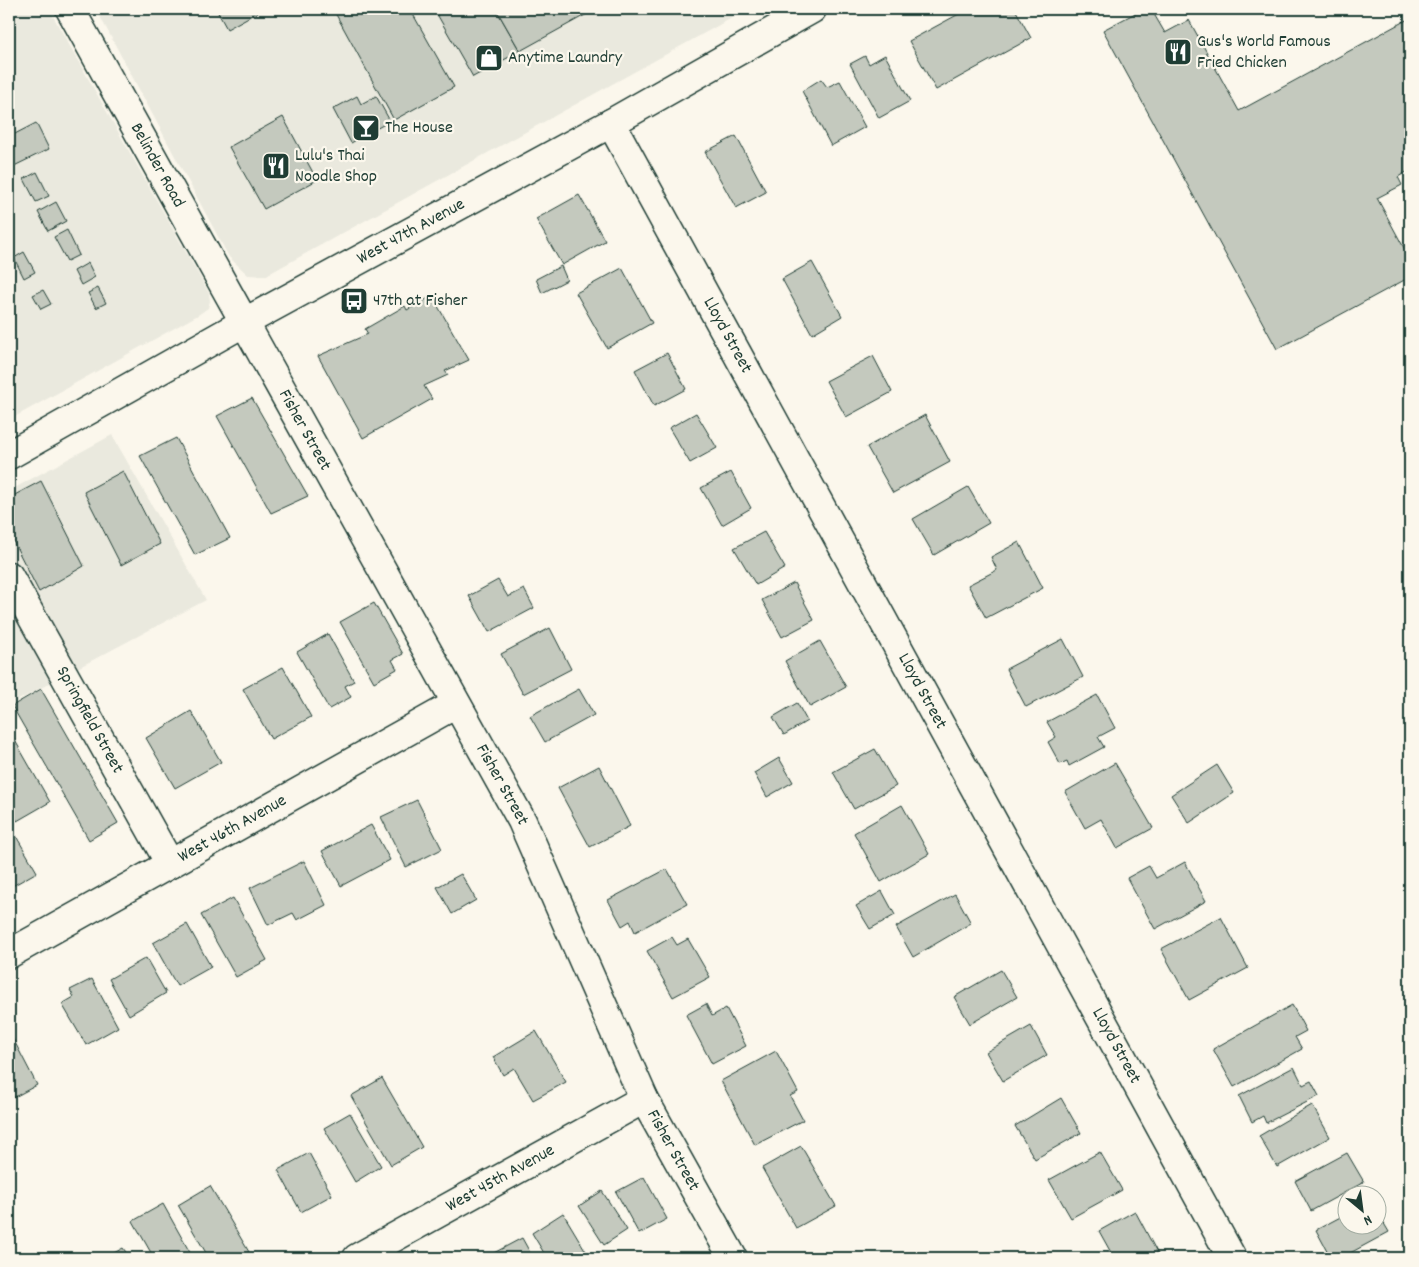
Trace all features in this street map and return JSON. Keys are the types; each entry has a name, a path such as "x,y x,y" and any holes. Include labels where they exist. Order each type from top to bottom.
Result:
{"street":[{"name":"Belinder Road","path":"70,9 245,322"},
{"name":"West 47th Avenue","path":"9,455 245,322 611,123 812,9"},
{"name":"Lloyd Street","path":"611,123 1232,1258"},
{"name":"Fisher Street","path":"245,322 522,821 644,1099 733,1258"},
{"name":"Springfield Street","path":"9,576 170,864"},
{"name":"West 46th Avenue","path":"9,954 456,704"},
{"name":"West 45th Avenue","path":"357,1258 644,1099"}],"shaded area":[{"path":"9,9 49,9 209,293 210,301 208,308 198,315 9,420"},
{"path":"96,9 748,9 265,276 248,275 229,257"},
{"path":"112,435 206,600 72,671 9,555 9,491"},
{"path":"9,598 54,681 9,705"}],"building":[{"path":"216,9 263,9 227,29"},
{"path":"333,9 410,9 454,87 394,120"},
{"path":"434,9 496,9 520,51 473,77"},
{"path":"496,9 596,9 520,51"},
{"path":"968,9 1015,9 1031,38 936,90 909,41"},
{"path":"1143,9 1151,9 1165,33 1189,20 1239,111 1410,18 1410,170 1398,177 1402,185 1377,198 1410,259 1410,277 1277,349 1103,30"},
{"path":"885,55 910,101 879,118 850,64 865,56 869,64"},
{"path":"821,79 827,87 840,81 865,127 831,146 802,91"},
{"path":"357,96 361,104 376,96 390,121 351,143 333,109"},
{"path":"283,117 317,180 264,209 229,147"},
{"path":"36,123 49,149 10,168 9,137"},
{"path":"736,136 766,192 736,208 705,152"},
{"path":"37,172 49,196 36,202 24,179"},
{"path":"579,195 605,241 562,265 536,219"},
{"path":"56,202 66,221 48,231 38,212"},
{"path":"67,230 79,255 67,261 54,237"},
{"path":"24,252 35,272 24,278 14,258"},
{"path":"812,262 842,316 812,334 782,279"},
{"path":"88,263 95,277 81,285 74,271"},
{"path":"561,266 567,280 542,293 536,279"},
{"path":"622,268 652,323 607,348 576,293"},
{"path":"98,288 106,303 96,308 88,293"},
{"path":"43,290 51,304 41,309 33,295"},
{"path":"432,296 469,360 445,371 448,375 424,386 432,399 363,438 318,356 368,334 365,329 405,306 407,310"},
{"path":"667,353 686,389 654,406 635,370"},
{"path":"873,356 892,392 846,417 826,381"},
{"path":"252,398 308,496 271,513 217,416"},
{"path":"696,413 717,448 690,463 669,428"},
{"path":"925,415 950,462 893,493 867,447"},
{"path":"176,438 230,538 195,555 140,456"},
{"path":"123,471 160,544 121,565 84,492"},
{"path":"731,472 751,508 722,525 701,488"},
{"path":"41,481 84,566 39,592 9,533 9,498"},
{"path":"968,487 989,523 934,555 913,519"},
{"path":"764,532 785,568 756,585 734,548"},
{"path":"1019,542 1043,588 986,618 968,585 997,570 991,557"},
{"path":"498,580 508,597 524,589 534,608 489,632 469,596"},
{"path":"794,583 814,620 782,637 762,600"},
{"path":"374,603 403,654 392,660 397,669 374,682 340,622"},
{"path":"550,628 571,669 523,694 501,654"},
{"path":"328,634 354,681 345,686 351,697 329,709 297,652"},
{"path":"1063,639 1083,677 1026,707 1006,669"},
{"path":"820,641 846,687 810,707 785,661"},
{"path":"283,667 311,717 271,739 243,689"},
{"path":"41,689 118,823 89,840 12,706"},
{"path":"579,689 594,715 545,742 530,716"},
{"path":"1097,695 1115,728 1098,737 1104,747 1069,766 1067,761 1060,764 1048,742 1056,737 1047,722"},
{"path":"797,703 807,721 784,735 773,717"},
{"path":"191,711 221,762 175,788 146,738"},
{"path":"9,730 50,802 17,821 9,806"},
{"path":"875,749 896,786 854,809 833,772"},
{"path":"779,758 793,782 767,797 754,773"},
{"path":"1115,763 1153,828 1117,848 1101,819 1085,828 1065,792"},
{"path":"1217,765 1234,793 1189,823 1171,795"},
{"path":"599,766 630,826 590,847 558,788"},
{"path":"417,800 442,849 406,867 381,817"},
{"path":"902,805 929,854 881,882 854,833"},
{"path":"9,824 37,872 9,888"},
{"path":"371,825 390,860 341,886 322,851"},
{"path":"304,861 326,905 297,920 293,913 268,925 250,888"},
{"path":"1185,862 1206,901 1155,929 1127,878 1149,866 1156,878"},
{"path":"667,869 687,904 635,932 630,921 622,926 608,900"},
{"path":"461,874 476,900 452,914 437,887"},
{"path":"882,891 895,915 870,929 856,906"},
{"path":"955,894 971,923 913,957 896,927"},
{"path":"233,898 267,960 236,977 201,915"},
{"path":"1221,917 1248,968 1189,1000 1161,949"},
{"path":"187,924 211,967 177,986 153,943"},
{"path":"672,937 677,945 688,939 710,977 673,997 647,951"},
{"path":"146,958 166,993 129,1015 109,979"},
{"path":"1001,970 1017,997 970,1024 954,997"},
{"path":"92,979 118,1027 86,1045 62,1004 74,997 70,990"},
{"path":"706,1004 712,1016 726,1008 746,1046 712,1064 686,1015"},
{"path":"1292,1005 1306,1031 1295,1037 1302,1049 1234,1087 1213,1049"},
{"path":"1031,1026 1047,1055 1003,1081 986,1052"},
{"path":"9,1031 37,1085 9,1100"},
{"path":"536,1031 566,1082 533,1100 514,1068 503,1075 493,1057"},
{"path":"776,1051 798,1092 790,1096 803,1120 755,1145 721,1081"},
{"path":"1294,1067 1303,1085 1311,1081 1319,1096 1266,1123 1263,1116 1252,1122 1239,1096"},
{"path":"382,1078 422,1147 391,1165 351,1096"},
{"path":"1061,1098 1081,1133 1035,1159 1015,1126"},
{"path":"1312,1105 1330,1137 1277,1167 1259,1136"},
{"path":"350,1113 381,1166 355,1182 324,1128"},
{"path":"801,1146 836,1206 796,1228 762,1168"},
{"path":"1100,1152 1122,1190 1071,1218 1049,1180"},
{"path":"309,1153 332,1195 301,1212 278,1170"},
{"path":"1347,1153 1364,1182 1360,1184 1336,1184 1336,1197 1311,1211 1295,1181"},
{"path":"644,1177 667,1219 639,1234 616,1192"},
{"path":"210,1186 249,1252 238,1258 209,1258 178,1205"},
{"path":"602,1191 627,1230 604,1245 579,1206"},
{"path":"163,1204 193,1258 154,1258 133,1221"},
{"path":"1135,1211 1159,1256 1156,1258 1114,1258 1099,1231"},
{"path":"563,1213 590,1258 547,1258 532,1233"},
{"path":"1336,1219 1336,1234 1385,1234 1341,1258 1331,1258 1316,1230"},
{"path":"522,1238 533,1258 494,1258 492,1254"},
{"path":"123,1248 130,1258 105,1258"}],"place":[{"name":"Gus's World Famous Fried Chicken","path":"1178,52"},
{"name":"Anytime Laundry","path":"489,58"},
{"name":"The House","path":"366,128"},
{"name":"Lulu's Thai Noodle Shop","path":"276,166"},
{"name":"47th at Fisher","path":"354,301"}]}
